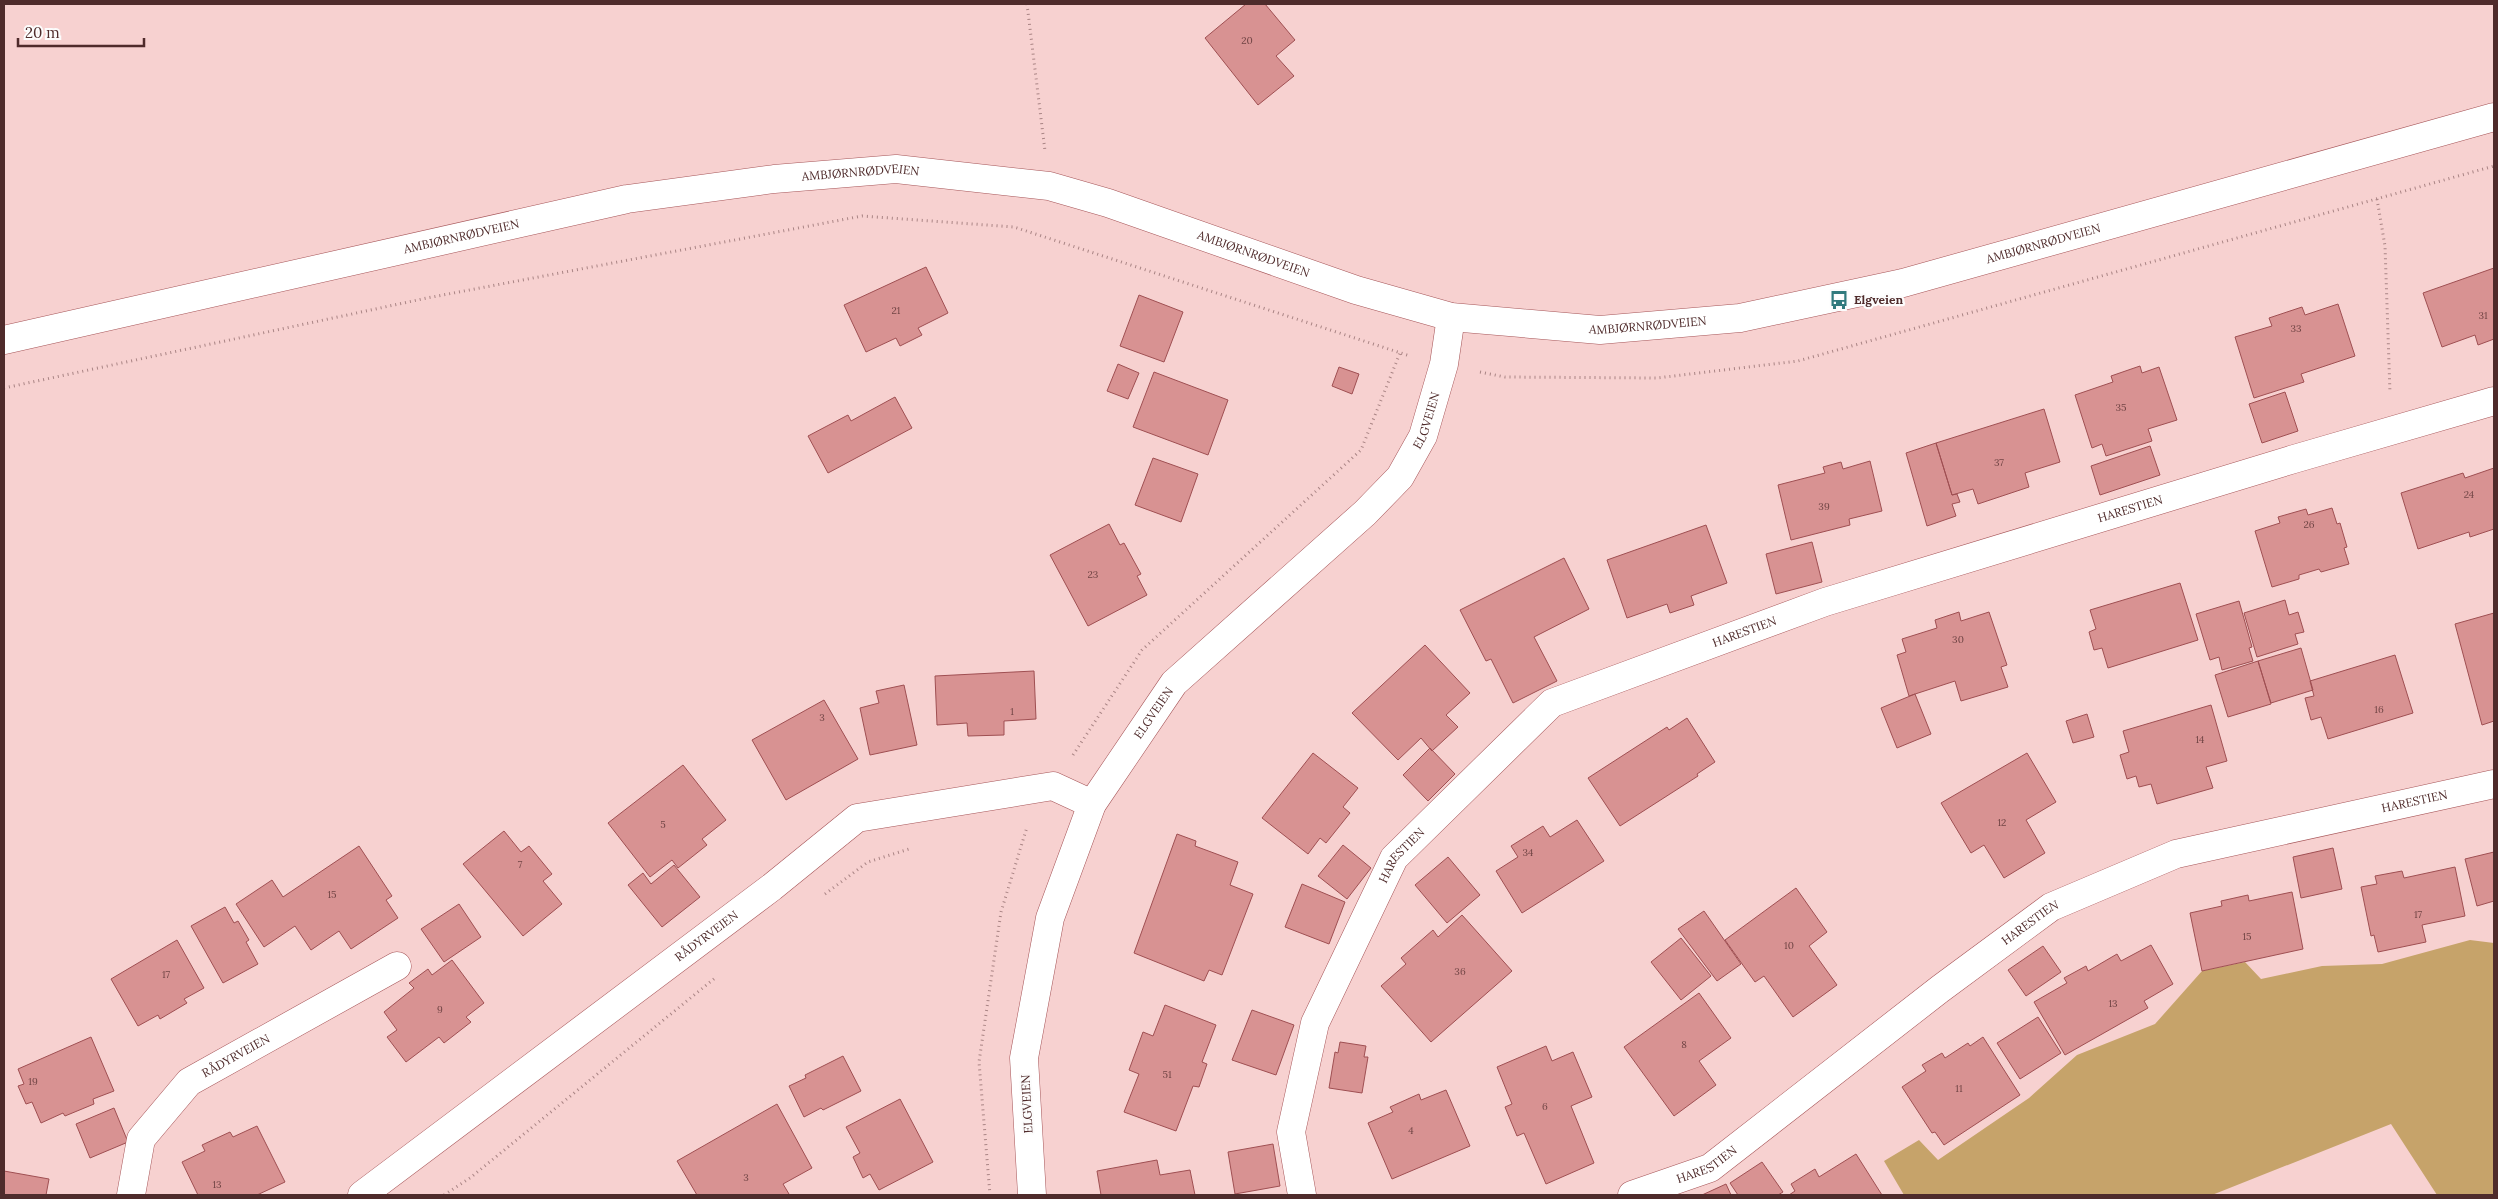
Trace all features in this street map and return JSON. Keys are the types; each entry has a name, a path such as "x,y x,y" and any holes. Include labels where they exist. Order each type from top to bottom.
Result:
{"street":[{"name":"AMBJØRNRØDVEIEN","path":"4,340 627,199 774,179 896,169 1049,186 1108,203 1356,290 1451,317 1600,330 1740,318 1903,283 2494,117"},
{"name":"ELGVEIEN","path":"1032,1195 1024,1058 1050,918 1092,804 1174,682 1365,513 1400,477 1423,436 1444,364 1451,317"},
{"name":"HARESTIEN","path":"1302,1195 1291,1132 1315,1023 1394,858 1552,703 1825,602 2294,459 2494,401"},
{"name":"HARESTIEN","path":"1632,1195 1710,1168 1940,990 2051,907 2176,854 2494,784"},
{"path":"1053,786 1092,804"},
{"name":"RÅDYRVEIEN","path":"362,1195 772,887 857,818 1053,786"},
{"name":"RÅDYRVEIEN","path":"131,1195 141,1140 190,1082 397,966"}],"path":[{"path":"1027,4 1049,186"},
{"path":"2377,199 2385,246 2392,432"},
{"path":"1053,786 1142,650 1361,450 1400,353"},
{"path":"822,896 868,862 914,847"},
{"path":"444,1195 470,1178 716,978"}],"shaded area":[{"path":"2470,940 2494,943 2494,1195 2437,1195 2391,1124 2212,1195 1904,1195 1884,1161 1919,1140 1938,1160 2029,1098 2077,1055 2155,1024 2202,971 2245,962 2261,979 2322,966 2382,964"}],"building":[{"path":"1246,4 1265,4 1295,40 1276,56 1294,76 1258,105 1205,38"},
{"path":"926,267 948,313 918,328 922,335 900,346 896,338 866,352 844,305"},
{"path":"2494,268 2494,339 2478,345 2475,335 2442,347 2423,293"},
{"path":"1139,295 1183,312 1164,362 1120,346"},
{"path":"2338,304 2355,356 2301,374 2304,382 2254,398 2235,337 2272,326 2269,318 2302,307 2305,315"},
{"path":"1118,364 1139,373 1128,399 1107,391"},
{"path":"2140,366 2142,373 2159,367 2177,420 2148,429 2152,441 2106,456 2102,444 2092,448 2075,395 2113,382 2111,376"},
{"path":"1339,367 1359,374 1352,394 1332,386"},
{"path":"1154,372 1228,400 1208,455 1133,427"},
{"path":"2285,392 2298,431 2262,443 2249,404"},
{"path":"895,397 912,428 828,473 808,436 848,415 851,421"},
{"path":"2044,409 2060,462 2025,473 2029,487 1978,504 1973,489 1952,495 1936,443"},
{"path":"1936,443 1952,495 1957,494 1960,502 1952,504 1956,516 1927,526 1906,453"},
{"path":"2150,446 2160,475 2100,495 2091,466"},
{"path":"1153,458 1198,474 1181,522 1135,505"},
{"path":"1870,461 1882,511 1849,519 1850,525 1791,540 1778,485 1825,473 1823,467 1841,462 1843,469"},
{"path":"2494,468 2494,529 2470,537 2469,532 2418,549 2401,493 2463,473 2465,478"},
{"path":"2332,508 2337,524 2340,523 2347,547 2344,548 2349,564 2321,572 2319,569 2299,575 2299,579 2272,587 2255,531 2280,523 2278,517 2306,509 2308,515"},
{"path":"1109,524 1120,545 1124,543 1141,574 1137,576 1147,595 1088,626 1050,555"},
{"path":"1706,525 1727,583 1691,596 1694,605 1670,613 1667,604 1627,618 1607,560"},
{"path":"1812,542 1822,582 1776,594 1766,554"},
{"path":"1564,558 1589,609 1534,637 1557,681 1513,703 1491,659 1486,661 1460,610"},
{"path":"2180,583 2198,640 2108,668 2102,648 2094,650 2089,632 2096,629 2090,610"},
{"path":"2285,600 2289,615 2298,612 2304,632 2295,634 2298,644 2257,657 2244,613"},
{"path":"2239,601 2252,647 2249,648 2253,661 2222,670 2219,657 2210,660 2196,614"},
{"path":"1959,612 1961,621 1989,612 2007,665 2001,667 2008,687 1961,701 1955,681 1909,696 1897,655 1906,652 1902,639 1937,628 1935,620"},
{"path":"2494,613 2494,721 2482,725 2455,624"},
{"path":"1425,645 1470,693 1446,715 1458,727 1432,751 1421,738 1398,760 1352,713"},
{"path":"2301,648 2313,690 2271,703 2258,661"},
{"path":"2395,655 2413,713 2328,739 2321,717 2311,720 2305,698 2314,696 2310,681"},
{"path":"2258,661 2271,704 2228,717 2215,675"},
{"path":"1034,671 1036,719 1004,721 1004,735 968,736 967,723 937,725 935,676"},
{"path":"904,685 917,745 870,755 860,708 879,703 876,691"},
{"path":"1915,694 1931,734 1897,748 1881,708"},
{"path":"824,700 858,759 786,800 752,740"},
{"path":"2211,705 2227,761 2206,767 2213,788 2157,804 2151,784 2139,787 2136,776 2127,779 2120,755 2129,752 2123,731"},
{"path":"2087,714 2094,737 2073,743 2066,721"},
{"path":"1687,718 1715,762 1697,774 1698,776 1620,826 1588,778 1667,727 1669,730"},
{"path":"1430,748 1455,774 1428,801 1403,775"},
{"path":"1313,753 1358,788 1343,807 1350,813 1326,843 1320,838 1308,854 1262,818"},
{"path":"2027,753 2056,802 2026,820 2045,853 2004,878 1984,845 1971,853 1941,803"},
{"path":"683,765 726,820 702,839 707,845 678,868 672,860 650,877 608,823"},
{"path":"1577,820 1604,861 1522,913 1496,871 1518,857 1511,846 1543,826 1550,837"},
{"path":"504,831 521,852 529,846 552,874 543,881 562,904 523,936 463,864"},
{"path":"1177,834 1196,841 1195,846 1238,862 1230,885 1253,894 1222,975 1209,970 1204,981 1134,953"},
{"path":"1343,845 1371,868 1347,899 1318,876"},
{"path":"359,846 392,896 386,900 398,918 351,949 339,931 311,950 295,926 264,947 236,904 272,880 283,897"},
{"path":"2333,848 2342,889 2301,898 2293,857"},
{"path":"2494,852 2494,901 2477,906 2465,859"},
{"path":"1448,857 1480,895 1447,923 1415,885"},
{"path":"674,865 700,897 662,927 628,885 643,873 651,884"},
{"path":"2455,867 2465,916 2422,925 2426,942 2378,952 2374,935 2371,936 2361,887 2377,884 2375,876 2402,871 2404,878"},
{"path":"1302,884 1345,902 1329,944 1285,927"},
{"path":"1796,888 1827,932 1809,946 1837,985 1793,1017 1764,976 1755,982 1725,940"},
{"path":"2292,892 2303,949 2202,971 2190,913 2222,906 2221,901 2248,895 2249,901"},
{"path":"459,904 481,937 444,962 421,929"},
{"path":"225,907 234,923 238,921 249,940 246,942 258,964 223,983 191,926"},
{"path":"1704,911 1741,964 1717,981 1678,929"},
{"path":"1462,915 1512,971 1431,1042 1381,986 1406,964 1401,958 1433,930 1438,937"},
{"path":"1681,938 1711,976 1681,1000 1651,962"},
{"path":"177,940 204,988 184,999 187,1003 160,1019 158,1015 138,1026 111,979"},
{"path":"2151,945 2173,984 2144,1001 2148,1008 2065,1055 2034,1002 2067,983 2064,978 2086,966 2088,971 2117,954 2121,961"},
{"path":"2043,946 2061,972 2026,996 2008,970"},
{"path":"452,960 484,1003 466,1017 471,1022 444,1043 439,1037 406,1062 387,1037 397,1030 384,1012 414,988 409,983 428,969 432,975"},
{"path":"1699,993 1731,1038 1699,1061 1716,1085 1674,1116 1624,1047"},
{"path":"1165,1005 1216,1025 1202,1062 1207,1064 1199,1087 1193,1086 1176,1131 1124,1112 1139,1074 1129,1070 1143,1032 1153,1036"},
{"path":"1252,1010 1294,1025 1276,1075 1232,1060"},
{"path":"2038,1017 2061,1053 2020,1079 1997,1043"},
{"path":"91,1037 114,1091 93,1099 94,1104 65,1116 63,1113 41,1123 32,1102 26,1104 18,1086 24,1084 18,1069"},
{"path":"1983,1037 2020,1095 1944,1145 1935,1132 1932,1133 1902,1087 1926,1071 1922,1065 1942,1053 1945,1058 1968,1043 1970,1046"},
{"path":"1340,1042 1366,1046 1364,1057 1368,1057 1362,1093 1329,1088 1335,1052 1338,1053"},
{"path":"1546,1046 1552,1061 1573,1052 1592,1097 1571,1106 1594,1163 1546,1184 1524,1133 1517,1136 1505,1107 1512,1104 1497,1067"},
{"path":"843,1056 861,1091 823,1110 821,1108 804,1117 789,1086 806,1078 805,1075"},
{"path":"1446,1090 1470,1146 1392,1179 1368,1123 1393,1112 1390,1107 1419,1094 1421,1100"},
{"path":"900,1099 933,1162 879,1190 870,1174 863,1178 853,1157 860,1153 846,1127"},
{"path":"777,1104 812,1168 783,1184 789,1194 786,1195 697,1195 677,1161"},
{"path":"114,1108 128,1142 90,1158 76,1124"},
{"path":"257,1126 285,1182 257,1195 198,1195 182,1162 205,1151 202,1145 230,1132 233,1137"},
{"path":"1273,1144 1280,1186 1235,1194 1228,1152"},
{"path":"1856,1154 1882,1195 1789,1195 1795,1191 1791,1184 1815,1169 1819,1177"},
{"path":"1157,1160 1160,1175 1190,1170 1195,1195 1101,1195 1097,1171"},
{"path":"1762,1162 1783,1192 1778,1195 1738,1195 1730,1183"},
{"path":"4,1171 49,1179 46,1195 4,1195"},
{"path":"1726,1184 1731,1195 1702,1195"}],"place":[{"name":"Elgveien","path":"1839,300"}]}
